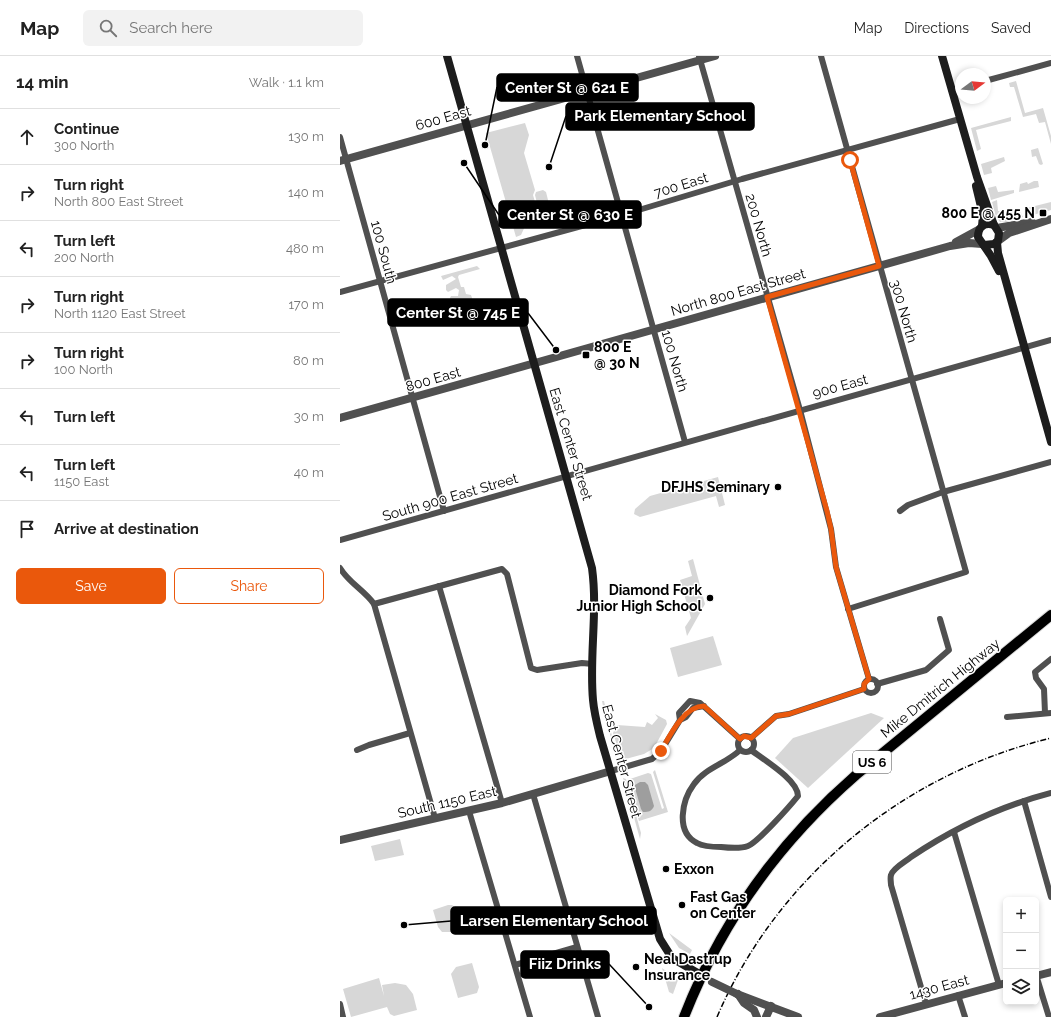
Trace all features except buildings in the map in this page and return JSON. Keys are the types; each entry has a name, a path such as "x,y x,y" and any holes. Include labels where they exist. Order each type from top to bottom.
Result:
{"highway":[{"name":"Mike Dmitrich Highway","path":"684,1017 701,975 722,936 753,887 805,823 856,775 1051,615"}],"main road":[{"name":"East Center Street","path":"448,56 533,363 567,476 593,572 595,595 593,664 594,709 611,771 660,939 672,958 701,975"},
{"path":"942,56 977,177 999,233 997,241 998,253 1051,442"},
{"path":"977,177 976,185 983,215 978,237 995,261 1006,284"},
{"path":"980,228 987,224 995,226"},
{"path":"983,244 991,245 997,241"}],"street":[{"name":"100 North","path":"577,56 685,442"},
{"name":"600 East","path":"343,160 587,92 700,58 715,56"},
{"name":"300 North","path":"821,56 966,572 848,609"},
{"name":"200 North","path":"700,58 800,410 827,511 836,567 869,679"},
{"path":"991,79 1051,62"},
{"name":"700 East","path":"340,292 622,215 734,181 960,119"},
{"name":"100 South","path":"340,137 343,160 380,281 444,511"},
{"path":"997,241 1010,233 1051,219"},
{"path":"995,226 1039,222"},
{"path":"950,246 980,228"},
{"path":"950,246 975,242 983,244"},
{"name":"North 800 East Street","path":"533,363 950,246"},
{"name":"900 East","path":"567,476 1051,340"},
{"name":"800 East","path":"340,418 533,363"},
{"path":"900,511 908,505 943,492 1051,462"},
{"name":"South 900 East Street","path":"340,540 567,476"},
{"path":"340,568 348,580 368,596 374,604 435,818"},
{"path":"374,604 502,569 507,574 529,662 533,670 582,663 593,664"},
{"path":"439,586 502,803"},
{"path":"878,684 926,670 949,650 940,619"},
{"path":"1007,717 1048,713 1044,689 1035,672 1051,659"},
{"path":"864,689 864,684 869,679 878,684"},
{"path":"864,689 869,693 874,692 877,689 878,684"},
{"path":"751,738 776,716 789,714 864,689"},
{"path":"611,771 646,761 657,755 680,720 686,717 693,708 704,706 740,739"},
{"path":"357,750 410,733"},
{"path":"740,750 738,744 740,739 744,736 751,738"},
{"path":"740,750 746,752 751,750 754,745 751,738"},
{"path":"740,750 732,758 700,776 685,799 682,812 683,824 692,840 707,846 734,848 750,845 798,796 798,790 793,782 751,750"},
{"name":"South 1150 East","path":"340,840 502,803 611,771"},
{"path":"926,1004 891,885 891,874 909,859 954,832 1004,808 1051,793"},
{"path":"533,794 598,1017"},
{"path":"1024,801 1050,889 1051,897"},
{"path":"469,811 530,1017"},
{"path":"954,832 1003,984"},
{"path":"515,965 577,947"},
{"path":"1039,975 1051,972"},
{"name":"East Center Street","path":"701,975 737,994 744,1000 771,1006"},
{"name":"1430 East","path":"885,1016 1003,984"},
{"path":"1039,985 1049,1017"},
{"path":"958,995 965,1017"},
{"path":"744,1000 754,1010 757,1017"},
{"path":"340,1004 343,1017"},
{"path":"766,1017 771,1006 798,1017"}],"shaded area":[{"path":"1016,81 1025,113 1043,108 1051,136 1051,144 1045,122 1039,123 1036,114 1023,117 1014,87 1010,87 1009,83"},
{"path":"1011,117 1011,121 976,130 981,149 977,151 971,128"},
{"path":"525,123 529,135 524,153 535,190 533,195 539,216 536,217 536,219 527,222 521,235 516,237 486,133"},
{"path":"1038,148 1043,164 1041,165 1039,164 1036,156 1032,157 1031,150"},
{"path":"1004,157 1005,161 991,168 992,173 984,175 981,164"},
{"path":"1038,181 1039,187 1019,192 1020,184 1027,182 1028,184"},
{"path":"996,186 998,192 1014,190 1014,193 991,200 988,188"},
{"path":"543,190 546,192 551,212 540,215 535,195 536,192"},
{"path":"997,200 998,211 1000,211 1002,216 1020,211 1023,217 1007,222 1000,222 996,217 992,202"},
{"path":"1051,202 1051,210 1029,216 1027,208"},
{"path":"477,266 480,269 459,275 458,277 461,287 464,287 466,294 471,295 473,301 466,303 465,299 463,299 455,304 450,303 451,296 458,296 459,290 456,288 448,292 446,290 446,285 456,279 452,276 443,280 441,276"},
{"path":"718,477 725,505 719,507 716,496 640,517 634,514 635,509 650,496"},
{"path":"693,559 705,604 687,636 685,627 691,618 680,580 692,576 688,561"},
{"path":"713,636 722,665 678,677 670,648"},
{"path":"602,701 604,701 617,758 605,717"},
{"path":"871,713 884,718 808,788 775,758 793,738"},
{"path":"655,714 666,720 667,724 654,748 644,754 622,760 613,733 617,725 645,727 647,722 652,725 658,718"},
{"path":"655,770 668,812 639,821 627,780 648,773 651,774 662,809 664,808 653,772"},
{"path":"623,778 626,779 641,833 640,839"},
{"path":"640,782 645,782 648,785 654,806 649,811 643,812 641,809 635,788 635,785"},
{"path":"400,839 404,855 375,861 371,846"},
{"path":"452,905 456,908 461,927 454,932 442,932 438,927 433,910"},
{"path":"669,933 692,950 690,954 679,948"},
{"path":"472,963 479,987 477,993 458,998 451,974 456,967"},
{"path":"662,968 678,980 673,994 669,992"},
{"path":"379,978 384,996 382,985 395,983 406,985 413,994 417,1010 394,1016 390,1014 387,1007 351,1017 343,989"}],"railway":[{"path":"717,1017 743,966 774,919 810,877 851,838 896,805 945,777 997,755 1051,738"}],"place":[{"name":"Center St @ 621 E","path":"485,145"},
{"name":"Center St @ 630 E","path":"464,163"},
{"name":"Park Elementary School","path":"549,167"},
{"name":"800 E @ 455 N","path":"1043,213"},
{"name":"Center St @ 745 E","path":"556,350"},
{"name":"800 E @ 30 N","path":"586,355"},
{"name":"DFJHS Seminary","path":"778,487"},
{"name":"Diamond Fork Junior High School","path":"710,598"},
{"name":"Exxon","path":"666,869"},
{"name":"Fast Gas on Center","path":"682,905"},
{"name":"Larsen Elementary School","path":"404,925"},
{"name":"Neal Dastrup Insurance","path":"636,967"},
{"name":"Fiiz Drinks","path":"649,1007"}],"route":[{"path":"661,751 678,722 686,717 693,708 698,706 704,706 740,739 744,736 751,738 776,716 789,714 864,689 866,680 869,679 836,567 827,511 800,410 767,297 879,266 850,160"}]}
